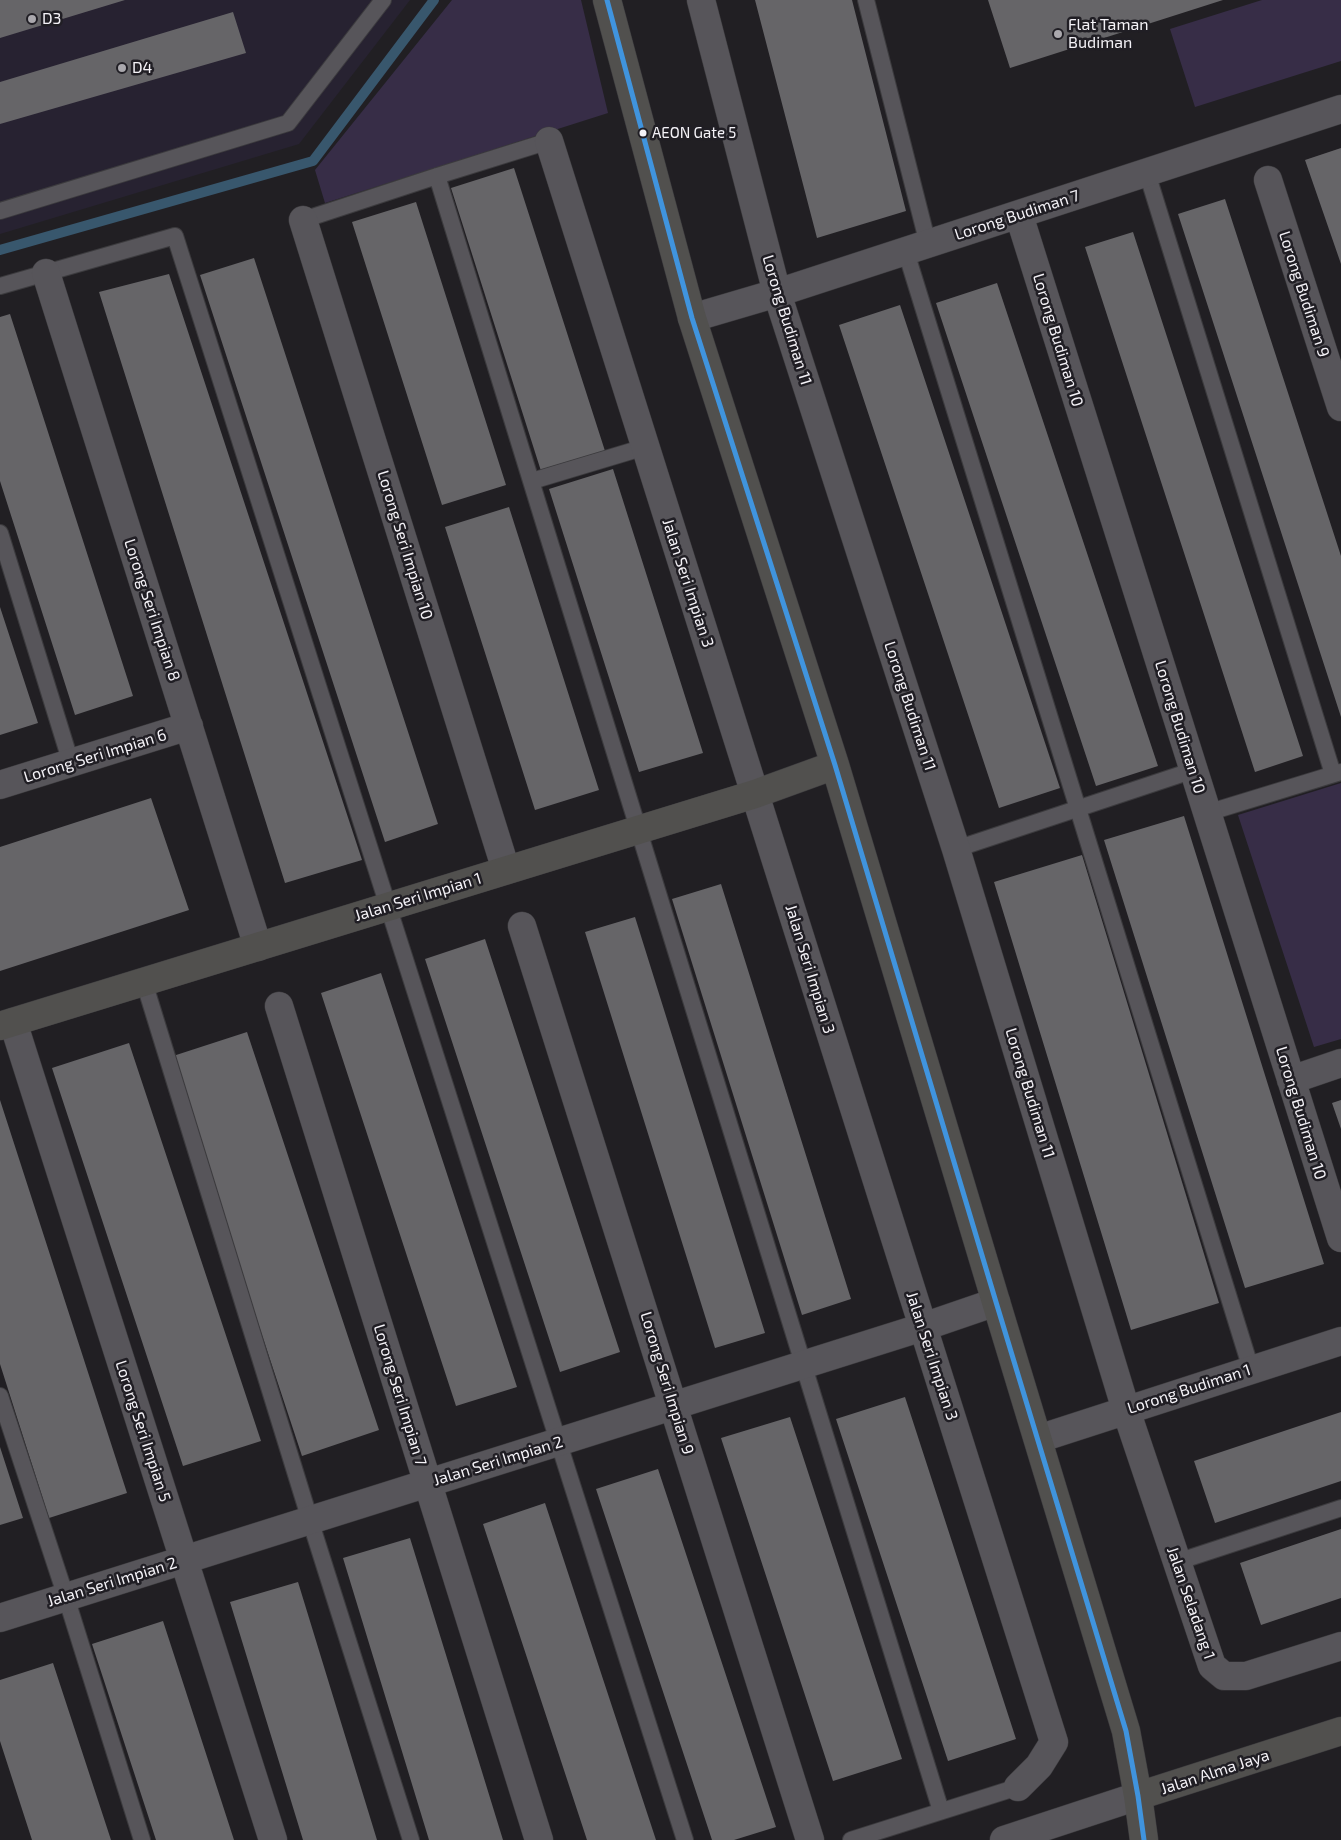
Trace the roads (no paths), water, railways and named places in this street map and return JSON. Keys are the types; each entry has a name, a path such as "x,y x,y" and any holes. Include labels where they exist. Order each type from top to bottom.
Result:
{"street":[{"path":"607,0 692,318 835,766 1126,1731 1144,1840"},
{"name":"Lorong Budiman 11","path":"701,0 777,293 956,849 1126,1410"},
{"name":"Lorong Budiman 7","path":"692,318 777,293 1341,110"},
{"name":"Jalan Seri Impian 3","path":"548,141 1054,1742 1039,1766 1018,1787"},
{"name":"Lorong Budiman 9","path":"1268,180 1341,408"},
{"name":"Lorong Budiman 10","path":"1019,215 1291,1080 1335,1198 1341,1238"},
{"name":"Lorong Seri Impian 10","path":"303,220 506,870"},
{"name":"Lorong Seri Impian 8","path":"46,273 258,947"},
{"name":"Lorong Seri Impian 6","path":"0,785 189,726"},
{"name":"Jalan Seri Impian 1","path":"6,1024 755,794 835,766"},
{"name":"Lorong Seri Impian 9","path":"522,926 810,1840"},
{"name":"Lorong Seri Impian 7","path":"279,1006 539,1840"},
{"name":"Lorong Seri Impian 5","path":"6,1024 184,1560 273,1840"},
{"path":"1291,1080 1341,1063"},
{"name":"Jalan Seri Impian 2","path":"0,1618 923,1327 996,1302"},
{"name":"Lorong Budiman 1","path":"1038,1440 1341,1341"},
{"name":"Jalan Seladang 1","path":"1126,1410 1212,1666 1224,1676 1246,1676 1341,1646"},
{"name":"Jalan Alma Jaya","path":"1004,1840 1341,1732"}],"lane":[{"path":"0,211 288,123 383,0"},
{"path":"866,0 917,248 1078,808 1251,1369"},
{"path":"303,220 548,141"},
{"path":"1147,173 1337,773 1207,813"},
{"path":"437,176 941,1811"},
{"path":"0,286 175,236 685,1840"},
{"path":"532,482 645,447"},
{"path":"0,533 72,763"},
{"path":"956,849 1194,770"},
{"path":"144,982 411,1840"},
{"path":"0,1396 66,1597 142,1840"},
{"path":"1177,1562 1341,1508"},
{"path":"851,1840 1018,1787"}],"waterway":[{"path":"0,250 313,161 434,0"}],"place":[{"name":"D3","path":"32,19"},
{"name":"Flat Taman Budiman","path":"1058,34"},
{"name":"D4","path":"122,68"},
{"name":"AEON Gate 5","path":"643,133"}]}
